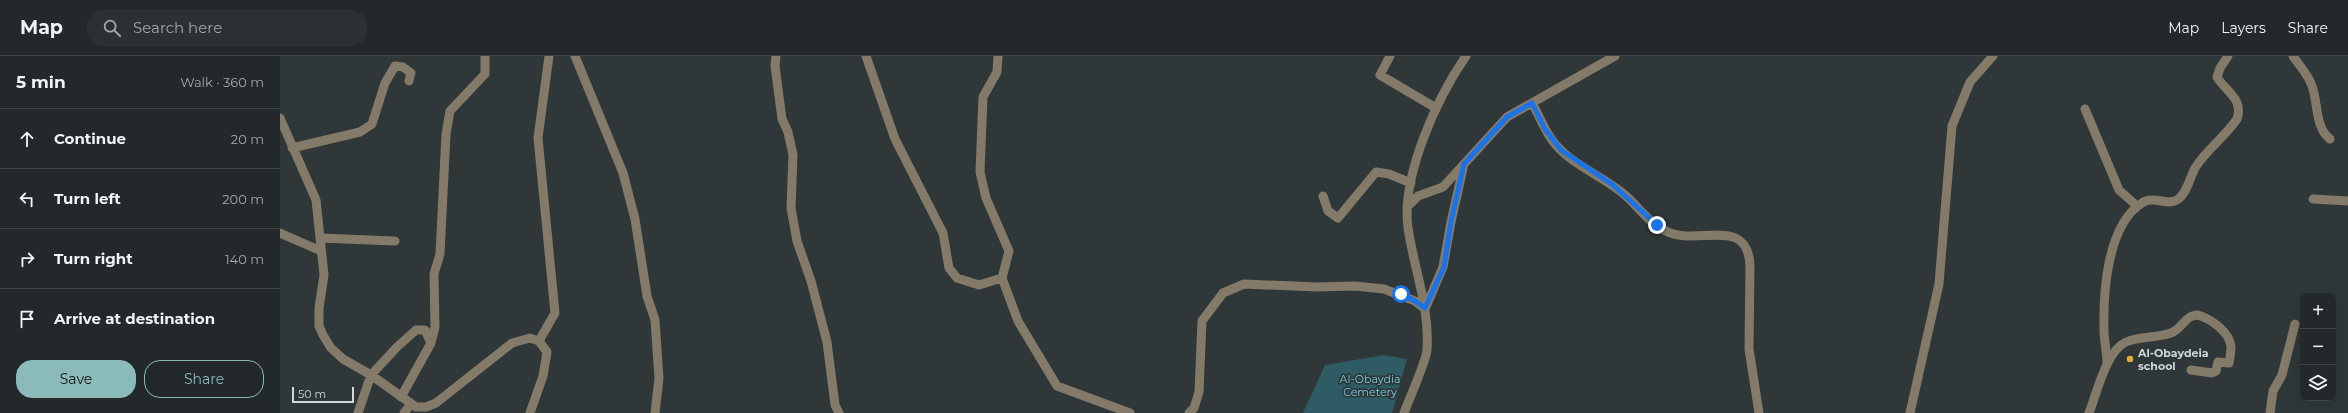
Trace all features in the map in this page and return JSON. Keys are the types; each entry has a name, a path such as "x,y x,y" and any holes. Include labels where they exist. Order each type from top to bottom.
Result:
{"street":[{"path":"402,397 431,343 435,327 434,274 440,254 446,134 450,111 485,74 485,56"},
{"path":"539,341 555,313 538,138 549,56"},
{"path":"574,56 623,173 635,219 647,296 655,320 659,378 655,413"},
{"path":"776,56 775,66 782,119 788,132 793,155 791,208 795,228 827,342 835,405 839,413"},
{"path":"866,56 896,139 943,234 949,268 957,278 979,286 1002,278"},
{"path":"998,56 997,72 983,97 980,172 986,198 1009,251 1002,278 1018,321 1057,386 1130,413"},
{"path":"1390,56 1380,76 1436,108"},
{"path":"1404,413 1427,352 1425,308 1408,227 1407,207 1421,147 1436,108 1466,56"},
{"path":"1407,207 1418,196 1443,187 1507,117 1615,56"},
{"path":"1910,413 1939,284 1952,126 1970,82 1993,56"},
{"path":"2107,363 2104,330 2109,263 2116,237 2137,206 2149,200 2178,200 2196,167 2237,119 2239,110 2238,102 2217,77 2228,56"},
{"path":"2293,56 2312,86 2319,116 2326,136 2330,139"},
{"path":"292,148 360,132 372,124 385,83 394,66 403,67 411,73 409,82"},
{"path":"1532,103 1545,129 1561,150 1613,185 1667,232 1691,238 1725,235 1742,241 1750,256 1750,349 1759,413"},
{"path":"2085,109 2116,185 2119,190 2137,206"},
{"path":"280,118 316,200 324,275 319,308 319,326 331,348 343,359 372,375 411,404 416,407 426,407 436,403 512,343 530,338 539,341 547,352 543,376 530,413"},
{"path":"1425,308 1444,267 1451,222 1464,164"},
{"path":"1323,196 1328,211 1338,218 1376,172 1389,174 1412,183"},
{"path":"2313,199 2348,201"},
{"path":"280,233 321,251"},
{"path":"320,238 395,241"},
{"path":"1189,413 1194,408 1199,392 1202,321 1223,293 1244,284 1317,287 1355,286 1384,289 1415,301 1425,308"},
{"path":"2088,413 2107,363 2117,347 2127,342 2173,333 2189,317 2198,315 2214,324 2228,338 2231,346 2229,363 2218,362 2216,371 2212,373 2191,370"},
{"path":"2270,413 2273,391 2282,375 2295,324"},
{"path":"358,413 372,375 397,347 416,330 425,330 431,343"},
{"path":"404,413 411,404"}],"green space":[{"name":"Al-Obaydia Cemetery","path":"1384,355 1407,359 1392,413 1303,413 1325,365"}],"place":[{"name":"Al-Obaydeia school","path":"2130,359"}],"route":[{"path":"1401,294 1425,308 1435,290 1444,267 1451,222 1464,164 1492,130 1507,117 1532,103 1545,129 1561,150 1585,168 1613,185 1657,225"}]}
